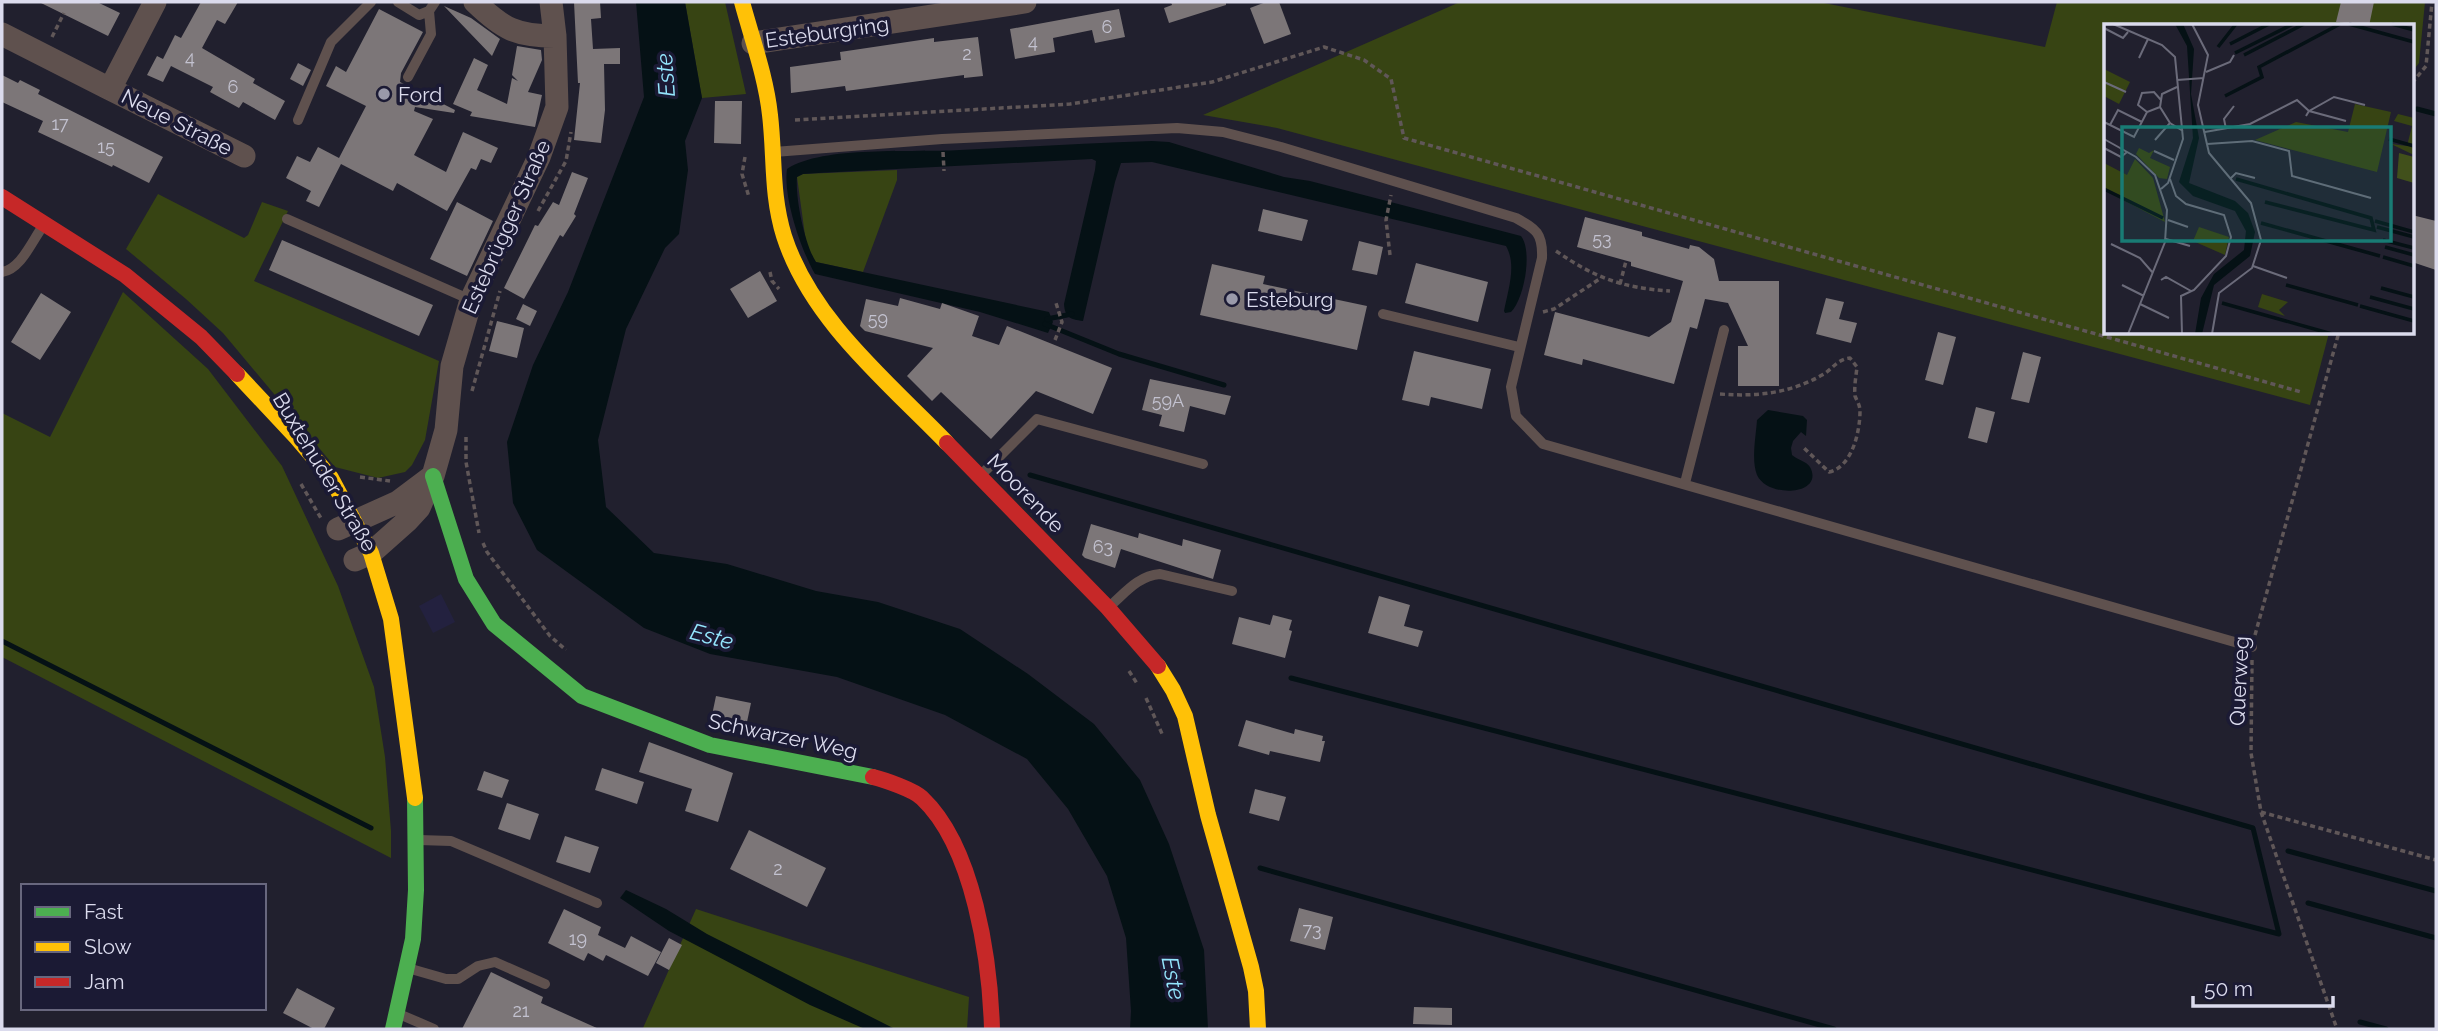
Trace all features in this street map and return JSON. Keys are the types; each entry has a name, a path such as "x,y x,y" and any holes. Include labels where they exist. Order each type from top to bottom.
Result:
{"street":[{"name":"Neue Straße","path":"110,89 155,2"},
{"path":"475,2 496,23 514,31 535,36 555,36"},
{"name":"Estebrügger Straße","path":"346,537 419,508 433,476 446,430 452,366 471,300 539,157 557,107 551,2"},
{"name":"Moorende","path":"742,2 764,78 773,179 784,235 793,260 811,293 829,319 866,360 1108,608 1154,660 1173,690 1185,716 1208,815 1251,967 1256,991 1258,1029"},
{"name":"Esteburgring","path":"753,43 939,9 1025,2"},
{"name":"Neue Straße","path":"2,34 244,156"},
{"name":"Buxtehuder Straße","path":"2,197 125,275 168,308 201,337 297,438 331,478 346,537 391,619 399,689 411,755 416,840 414,926 408,968 395,1021"},
{"name":"Buxtehuder Straße","path":"255,395 299,466"},
{"path":"346,537 433,476"},
{"name":"Schwarzer Weg","path":"433,476 466,579 494,624 582,696 710,746 876,777 921,796 950,833 975,899 991,999 992,1029"}],"lane":[{"path":"298,120 331,42 371,2"},
{"path":"398,2 419,15 432,6"},
{"path":"408,77 430,34 432,6"},
{"path":"771,152 942,139 1177,128 1223,132 1516,218 1534,229 1543,242 1542,258 1511,387 1516,416 1543,444 2252,647"},
{"path":"287,219 471,300"},
{"path":"2,272 17,264 44,223"},
{"path":"1383,314 1519,347"},
{"path":"1685,484 1724,330"},
{"path":"980,476 1037,419 1203,464"},
{"path":"1108,608 1143,577 1152,575 1160,574 1232,591"},
{"path":"416,840 451,841 597,903"},
{"path":"408,968 446,979 458,979 478,966 495,962 545,984"},
{"path":"395,1021 432,1026 434,1029"}],"path":[{"path":"2414,81 2426,66 2432,2"},
{"path":"43,55 64,13"},
{"path":"770,124 814,118 1070,104 1212,82 1324,47 1364,60 1391,79 1404,138 2301,392"},
{"path":"537,212 566,161 573,127"},
{"path":"744,164 742,174 750,201"},
{"path":"1390,199 1386,220 1390,255"},
{"path":"1543,242 1579,267 1601,278 1637,289 1670,291"},
{"path":"1620,284 1626,261"},
{"path":"769,267 772,281 780,290"},
{"path":"1527,316 1554,309 1601,278"},
{"path":"471,395 502,282"},
{"path":"1055,340 1062,322 1056,303"},
{"name":"Querweg","path":"2336,1029 2261,812 2252,753 2252,647 2338,334"},
{"path":"1708,394 1743,396 1778,393 1823,375 1842,359 1850,358 1857,368 1856,396 1860,408 1857,434 1847,462 1837,470 1829,472 1804,448"},
{"path":"467,434 466,462 480,538 487,552 550,636 568,652"},
{"path":"306,492 346,473 389,481"},
{"path":"301,483 346,537"},
{"path":"1123,664 1138,685"},
{"path":"1146,696 1164,738"},
{"path":"2261,812 2436,860"}],"shaded area":[{"path":"441,594 455,622 433,633 419,606"}],"green space":[{"path":"685,2 725,2 746,94 702,98"},
{"path":"1460,2 1819,2 2045,47 2057,2 2425,2 2419,63 2414,69 2414,24 2104,24 2104,334 2329,334 2310,405 1277,128 1203,115"},
{"path":"897,170 897,180 863,272 816,262 807,250 797,177 803,174"},
{"path":"158,194 244,238 248,235 262,202 288,211 254,281 439,361 425,440 412,465 405,472 378,478 335,467 223,333 126,249"},
{"path":"123,292 208,369 282,466 338,586 374,687 385,757 391,858 2,657 2,413 50,437"},
{"path":"696,909 969,997 967,1029 645,1029 643,1028"}],"water":[{"name":"Este","path":"636,2 685,2 702,98 685,141 688,170 679,234 665,248 626,329 598,440 606,507 654,553 727,564 816,591 878,602 960,629 1028,674 1094,724 1140,780 1169,844 1204,950 1208,1029 1130,1029 1126,938 1107,876 1068,809 1027,759 945,715 837,677 710,654 644,628 537,550 513,503 507,442 533,365 568,292 644,97"},
{"path":"1169,142 1284,177 1310,181 1521,236 1525,243 1527,263 1520,297 1511,312 1505,313 1511,269 1506,246 1152,162 1121,163 1083,321 1067,315 1064,304 1096,161 1092,159 818,173 797,177 802,221 816,262 1049,312 1053,322 1048,333 980,312 815,274 799,238 790,208 786,181 787,169 803,161 845,153"},
{"path":"1768,410 1803,416 1807,420 1806,436 1801,432 1791,448 1792,455 1810,467 1810,483 1803,488 1772,488 1763,483 1757,475 1754,455 1757,420"},
{"path":"626,890 895,1029 865,1029 810,1005 669,931 620,898"}],"building":[{"path":"39,2 97,2 120,13 108,36"},
{"path":"201,2 238,2 225,24 217,20 202,48 255,79 253,83 285,101 275,120 243,102 239,108 210,92 213,87 171,66 163,82 147,75 157,56 163,59 175,35 181,38"},
{"path":"574,2 600,2 601,18 591,19 593,49 620,48 620,64 604,64 605,110 601,143 574,140 580,83"},
{"path":"1171,2 1226,2 1226,5 1169,23 1164,8 1172,5"},
{"path":"1266,2 1279,2 1291,34 1264,44 1250,8"},
{"path":"2341,2 2374,2 2369,24 2336,22"},
{"path":"444,6 471,18 500,39 492,56"},
{"name":"Ford","path":"379,9 423,32 401,73 400,82 455,110 454,113 415,107 414,111 433,119 414,155 446,172 463,132 498,148 491,163 481,159 476,170 471,168 447,211 397,183 393,191 341,164 319,207 306,201 311,191 286,178 297,156 310,162 318,147 339,158 366,106 326,86 336,66 346,72"},
{"path":"1119,9 1125,37 1095,43 1092,30 1053,38 1055,52 1015,59 1010,29"},
{"path":"978,37 983,76 964,78 964,75 846,91 845,86 791,93 790,67 841,60 840,52 934,38 934,42"},
{"path":"517,46 541,50 542,60 528,92 542,95 535,127 470,116 472,112 453,104 474,58 488,65 477,90 507,104 512,78 518,81 512,75"},
{"path":"298,63 311,70 303,86 290,79"},
{"path":"2,75 40,90 38,94 163,157 149,183 38,132 43,121 2,102"},
{"path":"715,101 742,101 741,144 714,143"},
{"path":"572,172 588,178 574,214 576,216 563,237 560,235 524,299 504,288 535,225 538,226 553,202 559,205"},
{"path":"457,202 493,221 467,276 430,259"},
{"path":"1263,209 1308,220 1302,241 1258,231"},
{"path":"2414,216 2436,221 2436,270 2414,263"},
{"path":"1585,217 1642,232 1642,236 1689,249 1690,245 1699,247 1714,259 1719,281 1779,281 1779,386 1738,386 1738,346 1748,346 1728,303 1705,299 1697,329 1690,327 1674,384 1583,359 1582,365 1544,355 1555,312 1649,337 1671,322 1683,281 1631,266 1631,262 1577,247"},
{"path":"282,240 433,305 419,336 269,270"},
{"path":"1359,241 1383,247 1377,275 1352,270"},
{"path":"1416,263 1488,282 1478,322 1405,303"},
{"path":"1212,264 1265,276 1263,284 1367,306 1357,350 1200,315"},
{"path":"760,271 777,301 748,318 730,289"},
{"path":"41,293 71,312 40,360 11,342"},
{"path":"900,298 940,309 942,303 979,316 972,336 999,345 1007,326 1112,368 1093,414 1036,391 991,439 941,392 932,401 907,376 933,348 865,331 860,326 866,299 898,306"},
{"path":"1826,298 1844,302 1839,319 1857,323 1851,343 1816,334"},
{"path":"523,304 537,311 530,326 516,319"},
{"path":"497,321 524,328 517,358 489,351"},
{"path":"1938,332 1956,337 1943,385 1925,380"},
{"path":"1414,351 1491,369 1482,409 1431,397 1429,406 1402,400"},
{"path":"2023,352 2041,357 2029,403 2011,399"},
{"path":"1150,379 1231,396 1225,415 1190,406 1184,432 1159,426 1162,415 1142,410"},
{"path":"1976,407 1995,412 1987,443 1968,438"},
{"path":"1091,524 1138,538 1139,533 1182,546 1183,539 1221,550 1213,579 1121,549 1115,568 1085,558 1082,555"},
{"path":"1379,596 1410,605 1404,626 1423,631 1418,647 1368,633"},
{"path":"1273,615 1292,620 1285,658 1232,644 1239,617 1270,625"},
{"path":"716,696 751,703 747,722 712,715"},
{"path":"1246,720 1294,734 1295,729 1323,736 1322,741 1325,741 1320,762 1270,751 1269,755 1238,746"},
{"path":"649,742 733,773 718,822 685,811 692,789 639,772"},
{"path":"602,768 644,782 637,804 595,790"},
{"path":"484,771 509,780 502,798 477,790"},
{"path":"1255,789 1286,797 1279,821 1249,813"},
{"path":"507,803 539,814 530,840 498,829"},
{"path":"749,830 826,868 807,907 730,869"},
{"path":"565,836 599,847 590,873 556,862"},
{"path":"1299,908 1333,917 1325,950 1290,941"},
{"path":"564,909 601,927 598,935 625,948 631,936 661,952 648,976 606,955 603,961 588,953 584,961 548,943"},
{"path":"669,938 682,945 669,970 656,963"},
{"path":"491,972 543,997 541,1003 599,1029 462,1029"},
{"path":"297,988 335,1008 324,1029 314,1029 283,1013"},
{"path":"1414,1007 1452,1008 1452,1025 1413,1024"}],"waterway":[{"path":"2417,109 2436,114"},
{"path":"1047,319 1072,314"},
{"path":"1045,324 1119,354 1224,385"},
{"path":"1030,475 2253,828 2279,934 1291,678"},
{"path":"2,641 371,828"},
{"path":"2288,851 2436,891"},
{"path":"1260,868 1834,1029"},
{"path":"2308,903 2436,938"},
{"path":"2360,1022 2386,1029"}],"traffic: fast":[{"path":"433,476 466,579 494,624 582,696 710,745 873,777"},
{"path":"393,1029 413,939 416,890 415,798"}],"traffic: slow":[{"path":"742,2 768,101 780,220 796,267 813,295 853,348 947,443"},
{"path":"237,374 331,478 371,553 391,619 415,798"},
{"path":"1158,666 1185,716 1208,815 1251,967 1256,991 1258,1029"}],"traffic: jam":[{"path":"2,197 125,275 201,337 237,374"},
{"path":"947,443 1108,608 1158,666"},
{"path":"873,777 922,798 940,819 955,845 976,906 983,939 992,1029"}],"place":[{"name":"Ford","path":"384,94"},
{"name":"Esteburg","path":"1232,299"}]}
